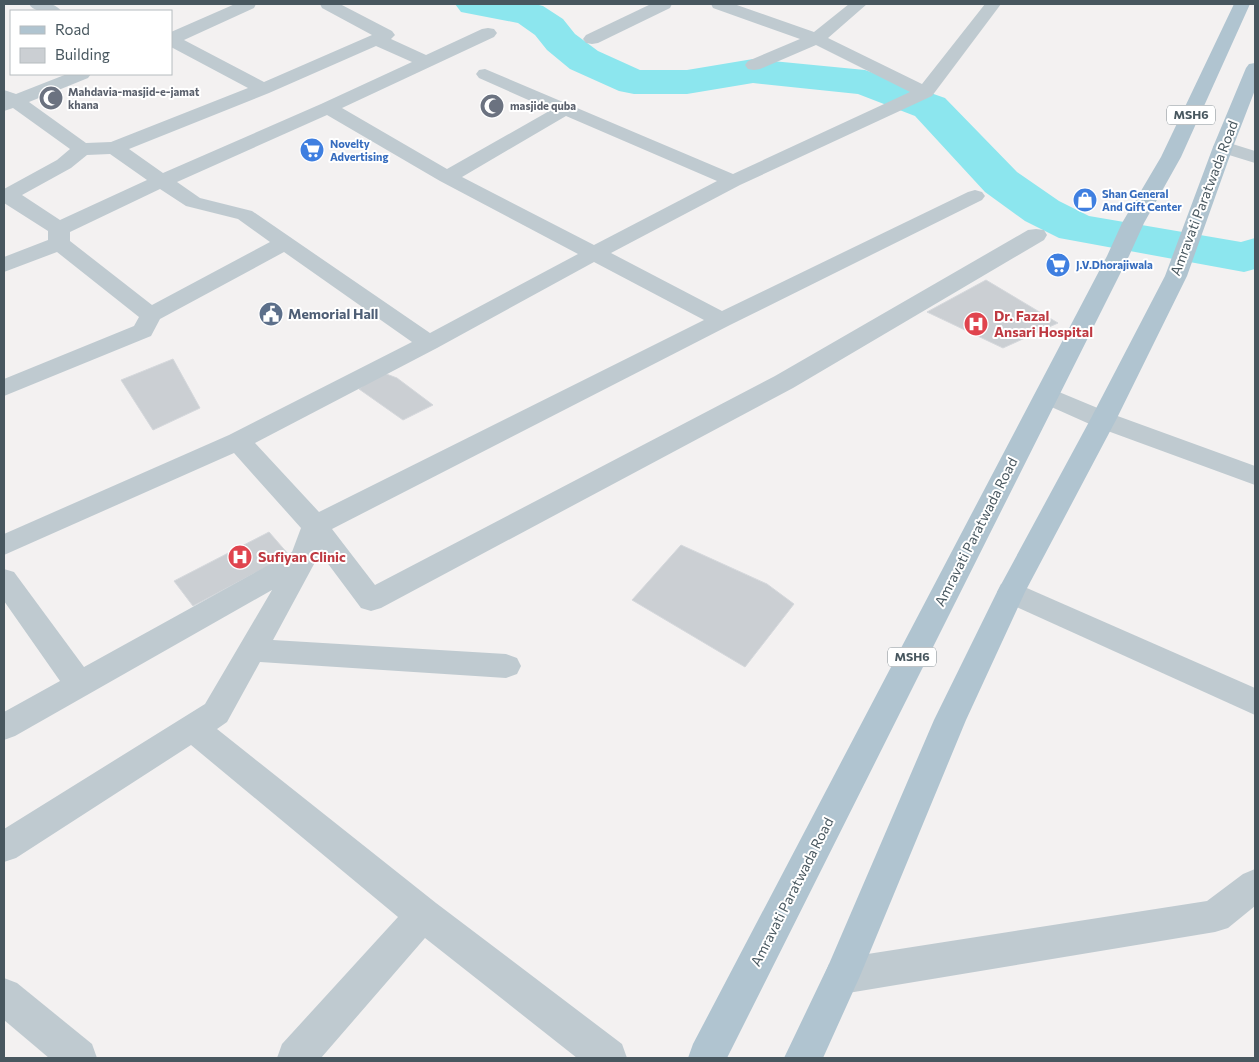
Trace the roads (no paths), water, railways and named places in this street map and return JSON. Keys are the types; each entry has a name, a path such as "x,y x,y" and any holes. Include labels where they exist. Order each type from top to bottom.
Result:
{"main road":[{"name":"Amravati Paratwada Road","path":"706,1058 1047,395 1133,223 1171,157 1242,4"},
{"name":"Amravati Paratwada Road","path":"803,1058 842,976 950,720 1011,592 1103,420 1176,276 1223,147 1255,68"}],"street":[{"path":"37,4 51,10"},
{"path":"206,4 228,13"},
{"path":"172,40 248,4"},
{"path":"7,100 82,149 114,148 263,89 386,35 328,4"},
{"path":"592,39 664,4"},
{"path":"719,4 816,39 920,94"},
{"path":"754,65 816,39 858,4"},
{"path":"4,545 238,441 429,343 593,254 733,182 920,94 994,4"},
{"path":"4,264 161,180 328,108 488,33"},
{"path":"376,39 426,62"},
{"path":"172,41 263,89"},
{"path":"485,74 733,182"},
{"path":"7,100 79,75"},
{"path":"328,108 447,177 722,320"},
{"path":"447,177 565,109"},
{"path":"1223,147 1255,157"},
{"path":"114,148 192,202 245,215 429,343"},
{"path":"82,149 64,164 6,197 59,236 151,316"},
{"path":"4,847 216,713 304,559 315,526 722,320 975,196"},
{"path":"238,441 315,526 371,600 784,382 1036,235"},
{"path":"4,388 143,332 151,316 284,243"},
{"path":"1047,395 1103,420 1255,476"},
{"path":"4,727 304,559"},
{"path":"4,580 80,684"},
{"path":"1011,592 1255,702"},
{"path":"252,650 506,666"},
{"path":"192,728 423,915 608,1058"},
{"path":"842,976 1215,916 1255,885"},
{"path":"296,1058 423,915"},
{"path":"4,996 78,1058"}],"waterway":[{"path":"474,4 530,14 549,27 561,42 584,60 634,82 687,82 753,71 865,82 930,107 1001,182 1042,211 1076,228 1244,257 1255,253"}],"place":[{"name":"Mahdavia-masjid-e-jamat khana","path":"51,98"},
{"name":"masjide quba","path":"492,106"},
{"name":"Novelty Advertising","path":"312,150"},
{"name":"Shan General And Gift Center","path":"1085,200"},
{"name":"J.V.Dhorajiwala","path":"1058,265"},
{"name":"Memorial Hall","path":"271,314"},
{"name":"Dr. Fazal Ansari Hospital","path":"976,324"},
{"name":"Sufiyan Clinic","path":"240,557"}]}
